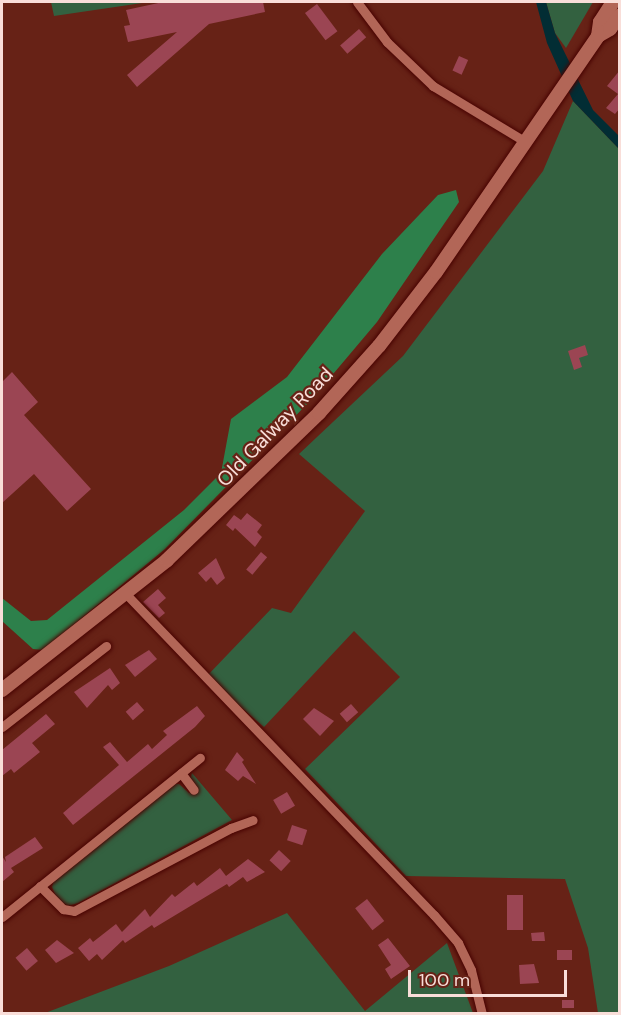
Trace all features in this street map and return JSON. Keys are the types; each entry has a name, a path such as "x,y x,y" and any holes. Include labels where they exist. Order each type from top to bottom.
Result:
{"main road":[{"path":"598,36 600,22 613,2"},
{"path":"598,36 610,29 620,15"},
{"name":"Old Galway Road","path":"2,690 126,594 245,489 379,346 436,272 598,36"}],"street":[{"path":"357,2 387,42 433,86 526,142"},
{"path":"126,594 446,929 471,970 482,1014"},
{"path":"2,727 106,646"},
{"path":"2,917 200,758"},
{"path":"181,773 195,790"},
{"path":"40,886 63,909 74,911 231,828 253,820"}],"green space":[{"path":"51,2 149,2 54,16"},
{"path":"546,2 593,2 566,48 555,33"},
{"path":"573,101 619,149 619,1013 598,1013 588,948 565,879 406,876 305,769 400,677 354,631 264,727 206,677 272,608 291,613 365,511 299,454 403,356 543,171"},
{"path":"456,190 459,202 377,322 312,399 165,549 43,650 33,649 2,621 2,598 31,621 47,620 184,510 221,473 231,419 287,377 382,254 438,195"},
{"path":"192,773 232,820 78,903 68,906 57,899 52,887 55,877 173,784 179,784 189,793 196,788 190,779"},
{"path":"287,913 365,1011 447,943 473,1013 45,1013 169,966"}],"water":[{"path":"536,2 546,2 555,33 593,110 619,136 619,149 573,101 547,43"}],"building":[{"path":"163,2 263,2 265,12 209,24 137,87 127,75 177,32 128,42 124,26 130,25 126,10"},
{"path":"317,4 337,31 325,40 305,13"},
{"path":"359,29 366,37 347,54 340,45"},
{"path":"459,56 468,60 462,75 452,71"},
{"path":"620,70 620,108 615,114 606,108 618,94 607,86"},
{"path":"585,345 588,355 579,358 582,367 574,370 568,351"},
{"path":"12,372 38,402 24,415 91,489 67,511 34,474 2,503 2,382"},
{"path":"247,513 262,525 257,532 262,537 255,547 235,528 233,531 226,525 234,515 241,520"},
{"path":"261,552 267,557 252,575 246,570"},
{"path":"216,558 225,578 217,585 211,577 206,582 198,573"},
{"path":"158,589 166,598 158,605 165,613 159,618 143,602"},
{"path":"149,650 157,659 135,677 125,665"},
{"path":"110,668 120,683 112,690 108,685 87,708 74,692"},
{"path":"137,702 144,710 133,720 126,712"},
{"path":"351,704 358,712 347,722 340,714"},
{"path":"197,706 205,716 195,727 73,825 63,813 119,765 103,747 110,742 127,762 148,744 152,749 167,735 163,731"},
{"path":"314,708 334,721 320,736 303,719"},
{"path":"46,714 55,724 32,743 40,752 14,773 11,769 2,776 2,750"},
{"path":"237,752 244,760 242,762 256,784 243,776 238,781 225,770"},
{"path":"287,792 295,806 281,814 273,800"},
{"path":"292,825 307,830 302,845 287,840"},
{"path":"35,837 43,848 11,868 14,872 2,882 2,856 6,862 5,857"},
{"path":"279,850 291,861 281,871 269,860"},
{"path":"248,859 265,872 247,882 243,877 229,887 227,884 154,928 152,925 125,943 123,940 102,960 97,954 89,961 78,948 90,938 93,942 116,924 122,932 145,909 150,917 172,894 175,897 194,882 197,886 220,868 226,876"},
{"path":"507,895 523,895 523,930 507,930"},
{"path":"367,899 384,921 372,930 355,908"},
{"path":"544,932 545,941 532,941 531,933"},
{"path":"388,938 410,966 391,979 385,969 391,965 378,945"},
{"path":"57,940 74,953 56,963 45,950"},
{"path":"27,948 38,961 26,971 16,958"},
{"path":"557,950 572,950 572,960 557,960"},
{"path":"534,964 539,983 520,984 519,965"},
{"path":"562,1000 574,1000 574,1008 562,1008"}]}
